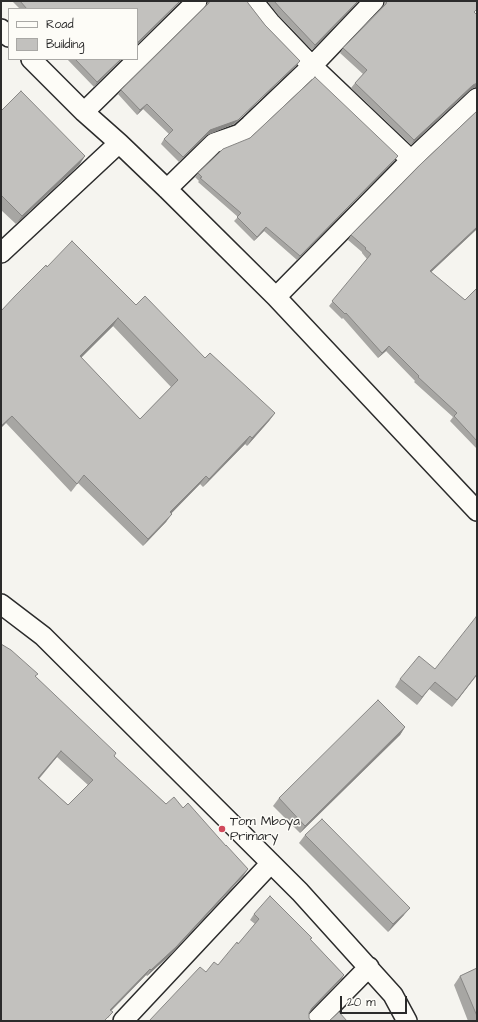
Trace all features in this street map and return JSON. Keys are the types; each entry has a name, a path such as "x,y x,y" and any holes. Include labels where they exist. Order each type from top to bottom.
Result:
{"street":[{"path":"138,59 197,1"},
{"path":"253,1 270,22 312,66 411,160"},
{"path":"167,189 214,143 240,134 312,66 374,1"},
{"path":"32,60 84,112 119,143 276,296 475,504"},
{"path":"84,112 137,60"},
{"path":"276,296 411,160 477,98"},
{"path":"1,253 119,143"},
{"path":"1,604 43,636 300,892 369,966 393,995 407,1021"},
{"path":"123,1021 271,863"},
{"path":"316,1021 369,966"}],"building":[{"path":"20,1 180,1 138,42 138,8 26,8"},
{"path":"210,1 247,1 265,25 300,61 238,120 210,130 183,157 164,139 173,130 147,104 140,110 121,90"},
{"path":"274,1 358,1 315,45"},
{"path":"387,1 477,1 477,9 474,12 477,15 477,83 473,85 414,140 355,83 367,70 343,48 386,4"},
{"path":"76,60 120,60 97,82"},
{"path":"315,77 398,156 300,256 266,227 257,237 237,217 241,213 200,178 202,177 198,173 223,149 250,138"},
{"path":"21,91 85,156 22,216 1,195 1,111"},
{"path":"477,111 477,227 430,271 465,300 477,288 477,441 454,416 457,413 418,377 419,376 389,346 382,353 346,313 345,314 332,301 371,254 351,235 422,163"},
{"path":"72,241 136,305 145,296 205,358 210,353 275,413 252,438 250,436 209,479 206,476 170,512 172,514 148,539 84,475 77,484 12,416 1,426 1,311 46,265 47,267","holes":["118,318 178,380 140,419 80,356"]},
{"path":"476,617 477,674 457,700 435,682 422,697 400,679 419,656 435,669"},
{"path":"1,644 11,650 38,674 35,676 116,753 114,756 166,804 174,797 183,808 188,803 248,869 176,947 151,970 150,969 110,1010 113,1012 104,1021 1,1021","holes":["61,751 93,780 68,805 38,778"]},
{"path":"378,700 405,727 305,826 279,798"},
{"path":"322,819 410,908 393,924 305,835"},
{"path":"270,896 312,938 310,939 344,975 312,1008 309,1013 309,1018 311,1021 149,1021 200,967 206,972 214,962 218,965 259,919 254,914"},
{"path":"477,968 477,1016 460,976"},
{"path":"339,1012 347,1021 329,1021"}],"place":[{"name":"Tom Mboya Primary","path":"222,829"}]}
